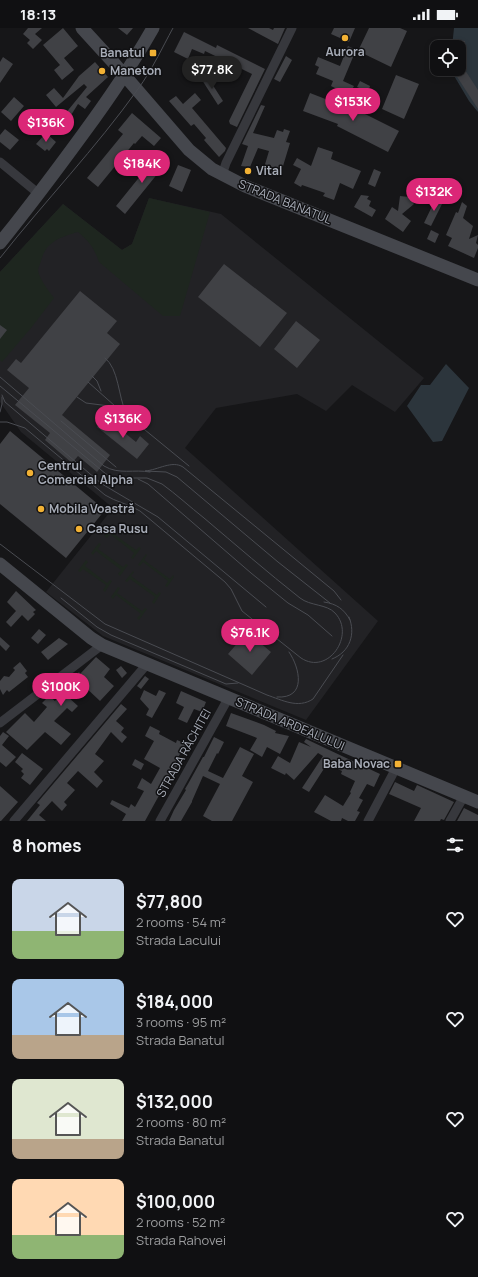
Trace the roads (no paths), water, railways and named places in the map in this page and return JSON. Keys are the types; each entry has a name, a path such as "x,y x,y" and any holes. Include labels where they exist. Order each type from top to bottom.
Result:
{"street":[{"name":"STRADA BANATUL","path":"82,28 189,150 201,161 222,175 245,186 478,280"},
{"path":"0,243 39,194 125,76 153,28"},
{"path":"222,175 292,28"},
{"path":"0,162 39,194"},
{"name":"STRADA ARDEALULUI","path":"0,564 91,638 102,645 478,802"},
{"path":"0,723 102,645"},
{"path":"14,821 147,664"},
{"name":"STRADA RĂCHITEI","path":"160,821 229,697"},
{"path":"368,821 396,768"},
{"path":"450,821 464,796"}],"tram line":[{"path":"0,258 122,111 148,74 173,28"},
{"path":"105,358 110,363 116,376 126,413"},
{"path":"92,376 97,381 101,391"},
{"path":"0,377 104,466 121,471 150,472"},
{"path":"88,382 115,406"},
{"path":"0,386 106,474 117,478 147,478 162,484 304,601 332,610 341,622 341,642 336,650 321,662 311,662 301,658 242,611 231,589 225,582 140,511 105,495 25,428 7,422 0,422"},
{"path":"2,395 5,402 102,484 158,517 266,607"},
{"path":"0,412 2,397"},
{"path":"77,397 86,403 117,407 189,466"},
{"path":"61,421 116,467"},
{"path":"330,603 278,562 177,477 166,472 145,471 170,465 179,465 183,467 334,591 341,600"},
{"path":"138,479 148,484 251,573 288,603 308,615 332,636"},
{"path":"0,544 105,624 267,695 290,703 302,703 313,699 343,655"},
{"path":"61,598 97,627 111,635 226,684 238,683"},
{"path":"324,602 333,604 340,608 350,620"},
{"path":"332,659 343,652 350,642 352,630 349,617"},
{"path":"277,697 287,696 293,693 297,688 298,674 289,652"}],"place":[{"name":"Aurora","path":"345,38"},
{"name":"Banatul","path":"153,53"},
{"name":"Maneton","path":"102,71"},
{"name":"Vital","path":"248,171"},
{"name":"Centrul Comercial Alpha","path":"30,473"},
{"name":"Mobila Voastră","path":"41,509"},
{"name":"Casa Rusu","path":"79,529"},
{"name":"Baba Novac","path":"398,764"}]}
